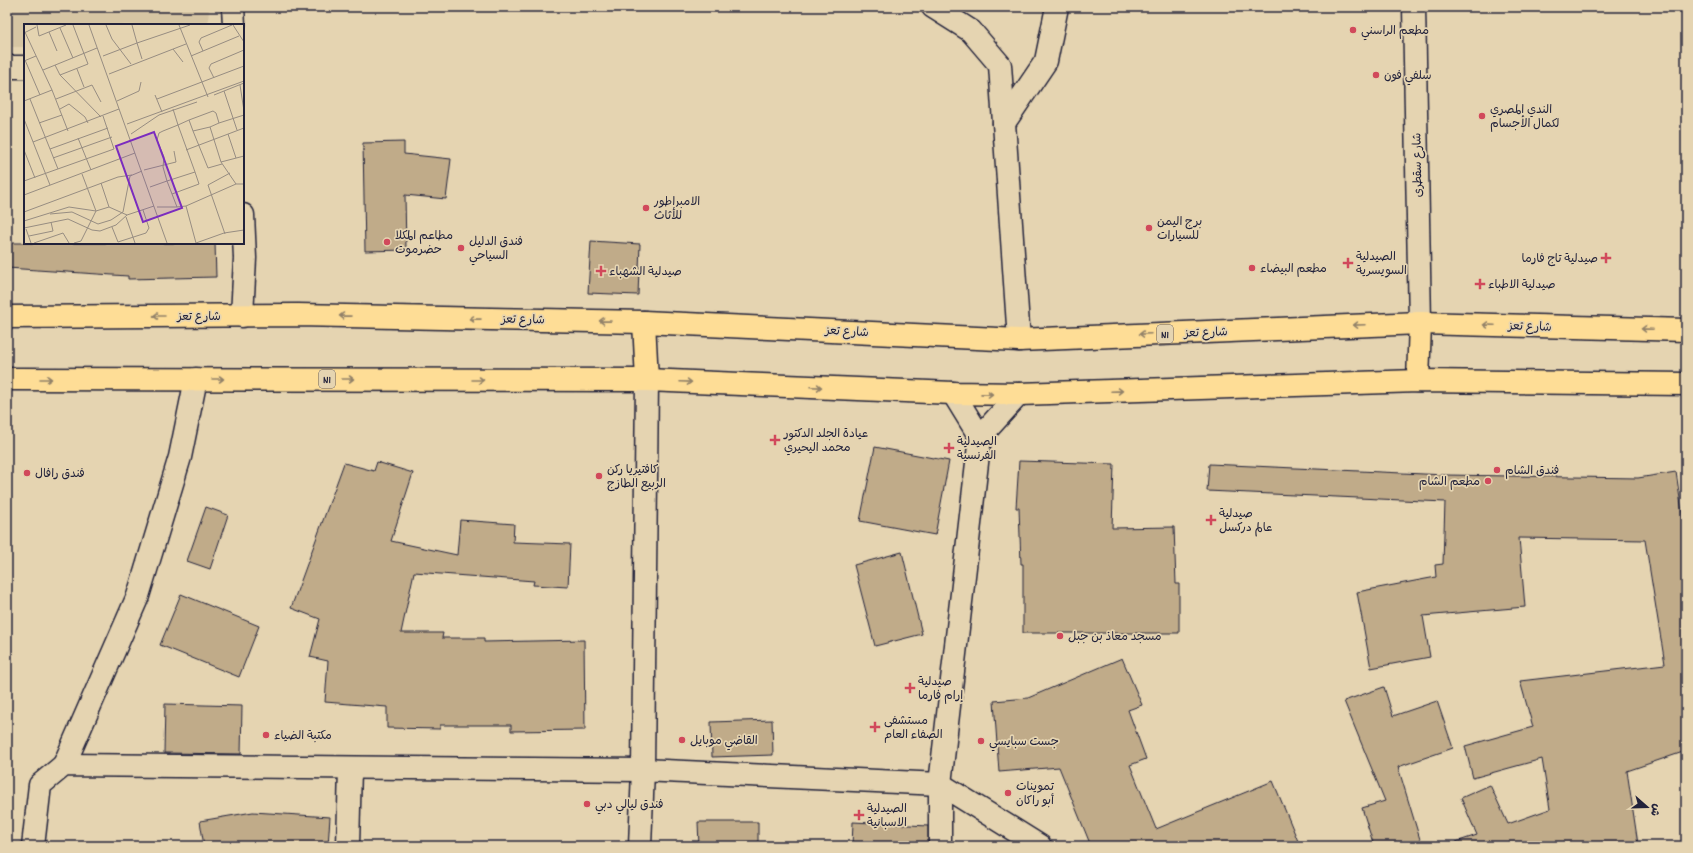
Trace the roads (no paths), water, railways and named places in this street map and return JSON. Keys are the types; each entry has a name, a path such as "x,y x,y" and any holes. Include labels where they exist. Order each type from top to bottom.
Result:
{"highway":[{"name":"شارع تعز","path":"7,317 298,315 644,322 1018,340 1420,323 1686,330"},
{"path":"644,322 647,380"},
{"path":"1418,381 1420,323"},
{"name":"N1","path":"7,379 647,380 953,393 1020,394 1418,381 1686,384"}],"street":[{"path":"233,7 234,24"},
{"path":"933,7 971,31 1000,65 1018,340"},
{"path":"1004,123 1046,61 1057,7"},
{"name":"شارع سقطرى","path":"1414,7 1420,323"},
{"path":"7,67 24,67"},
{"path":"242,316 245,258 244,236"},
{"path":"33,846 40,785 64,765 138,596 180,457 196,379"},
{"path":"640,846 643,770 647,380"},
{"path":"953,393 980,437"},
{"path":"940,846 940,784 980,437 1020,394"},
{"path":"64,765 643,770 940,784 1040,846"},
{"path":"348,846 350,768"}],"place":[{"name":"مطعم الراسني","path":"1353,30"},
{"name":"سلفي فون","path":"1376,75"},
{"name":"الندي المصري لكمال الأجسام","path":"1482,116"},
{"name":"الامبراطور للأثاث","path":"646,208"},
{"name":"برج اليمن للسيارات","path":"1149,228"},
{"name":"مطاعم المكلا حضرموت","path":"387,242"},
{"name":"فندق الدليل السياحي","path":"461,248"},
{"name":"صيدلية تاج فارما","path":"1606,258"},
{"name":"الصيدلية السويسرية","path":"1348,263"},
{"name":"مطعم البيضاء","path":"1252,268"},
{"name":"صيدلية الشهباء","path":"601,271"},
{"name":"صيدلية الاطباء","path":"1480,284"},
{"name":"عيادة الجلد الدكتور محمد اليحيري","path":"775,440"},
{"name":"الصيدلية الفرنسية","path":"949,448"},
{"name":"فندق الشام","path":"1497,470"},
{"name":"فندق رافال","path":"27,473"},
{"name":"كافتيريا ركن الربيع الطازج","path":"599,476"},
{"name":"مطعم الشام","path":"1488,481"},
{"name":"صيدلية عالم دركسل","path":"1211,520"},
{"name":"مسجد معاذ بن جبل","path":"1060,636"},
{"name":"صيدلية إرام فارما","path":"910,688"},
{"name":"مستشفى الصفاء العام","path":"875,727"},
{"name":"مكتبة الضياء","path":"266,735"},
{"name":"القاضي موبايل","path":"682,740"},
{"name":"جست سبايسي","path":"981,741"},
{"name":"تموينات أبو راكان","path":"1008,793"},
{"name":"فندق ليالي دبي","path":"587,804"},
{"name":"الصيدلية الاسبانية","path":"859,815"}]}
